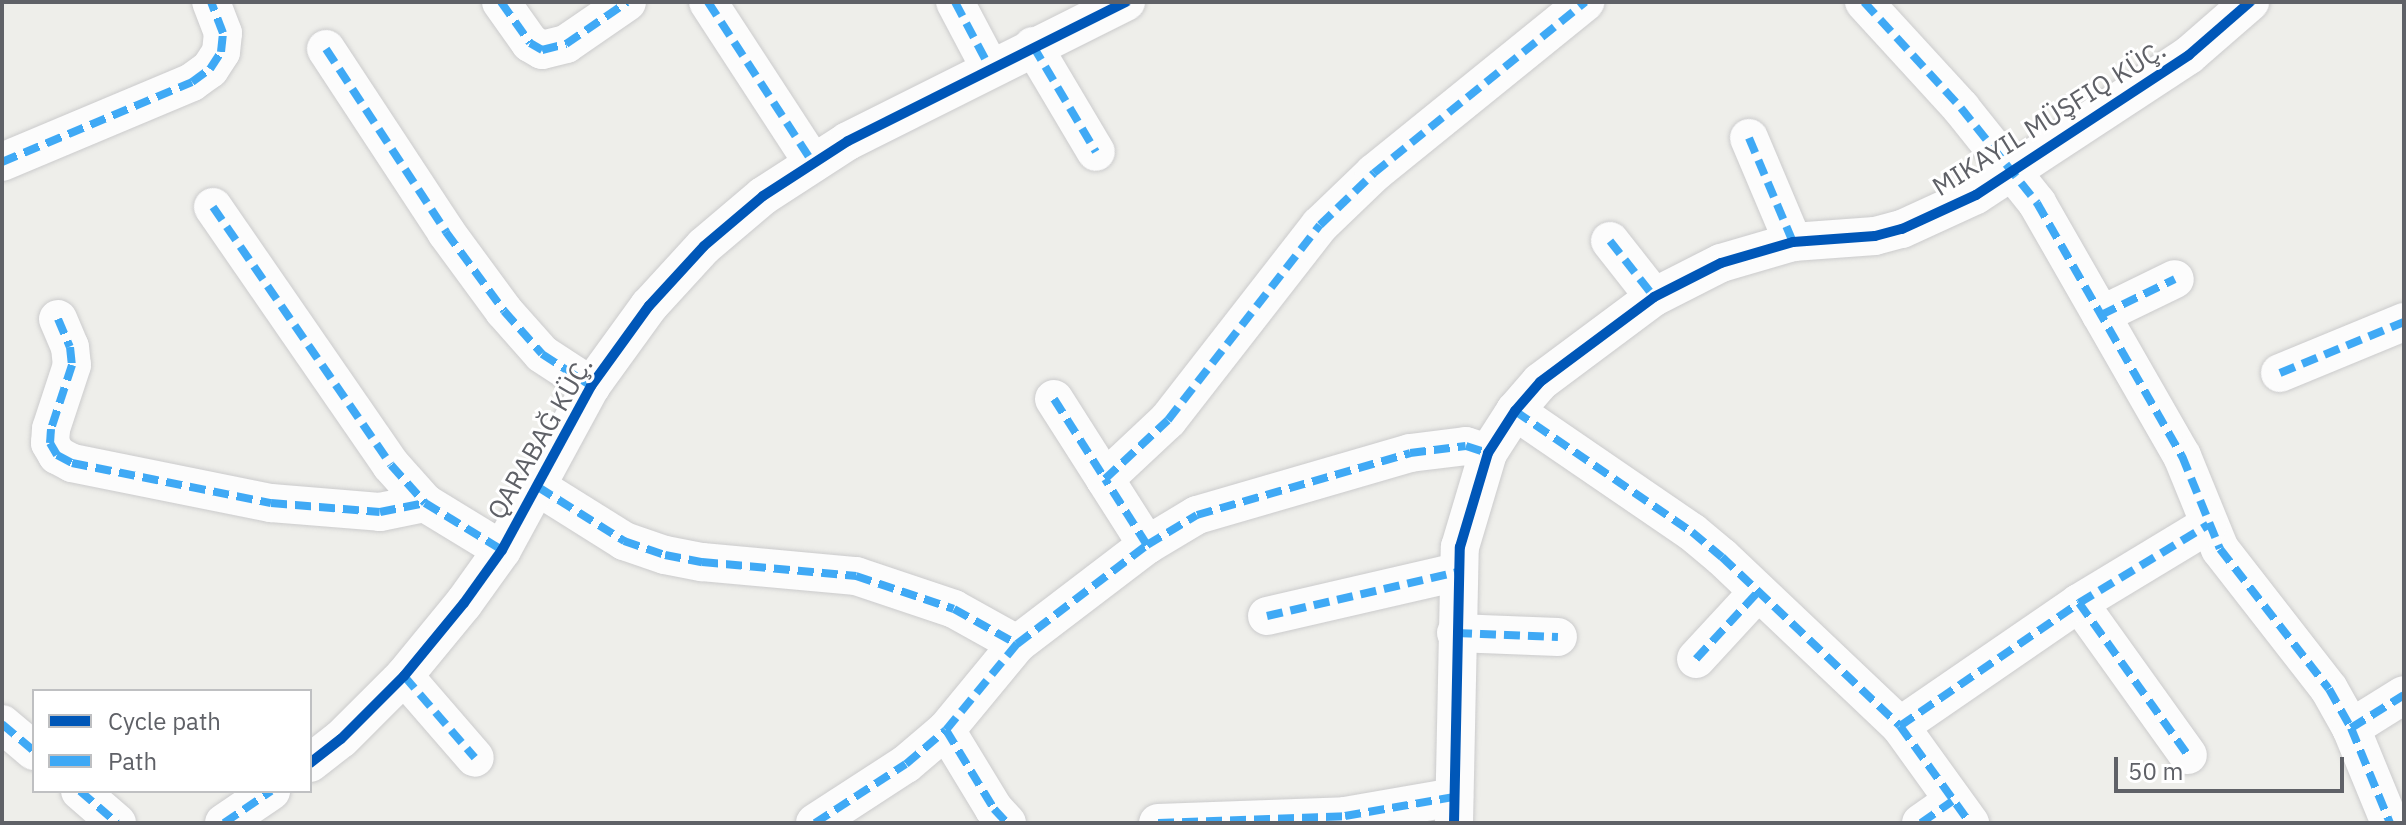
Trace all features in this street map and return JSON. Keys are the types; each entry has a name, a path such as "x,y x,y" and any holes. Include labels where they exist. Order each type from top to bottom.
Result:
{"street":[{"path":"2,162 192,82 210,69 221,52 223,33 211,2"},
{"path":"501,2 530,43 542,50 566,44 627,2"},
{"path":"708,2 813,163"},
{"path":"955,2 990,68"},
{"name":"QARABAĞ KÜÇ.","path":"312,761 341,739 404,676 502,550 591,386 649,306 704,246 763,196 813,163 990,68 1126,2"},
{"path":"1105,479 1168,420 1320,225 1374,173 1585,2"},
{"path":"1864,2 1961,108 2037,203 2182,456 2208,525 2237,573 2306,655 2351,728 2390,823"},
{"path":"1158,823 1454,810 1457,572 1466,523 1488,453 1515,411 1562,364 1654,297 1721,263 1793,242 1875,236 1902,229 1976,195 2189,55 2250,2"},
{"path":"1033,46 1096,152"},
{"path":"326,49 446,232 504,311 542,354 591,386"},
{"path":"1749,138 1793,242"},
{"path":"213,207 391,465 425,503 502,550"},
{"path":"1610,241 1654,297"},
{"path":"2101,315 2175,279"},
{"path":"58,319 70,347 72,365 51,429 50,443 57,455 72,463 271,503 380,512 425,503"},
{"path":"2280,373 2404,322"},
{"path":"1054,399 1147,545"},
{"path":"1515,411 1692,532 1900,726 1961,812 1921,823"},
{"path":"815,823 906,764 946,730 1017,644 1147,545 1197,515 1235,501 1410,453 1466,446 1488,453"},
{"path":"538,487 624,541 665,555 702,562 856,576 954,609 1017,644"},
{"path":"1900,726 2079,603 2208,525"},
{"path":"1267,616 1457,572"},
{"path":"1696,659 1757,593"},
{"path":"2079,603 2188,755"},
{"path":"1456,633 1558,637"},
{"path":"404,676 475,758"},
{"path":"2351,728 2404,695"},
{"path":"2,724 32,749"},
{"path":"946,730 994,809 1007,823"},
{"path":"82,793 117,823"},
{"path":"224,823 268,793"}],"marked path":[{"path":"2,162 192,82 210,69 221,52 223,33 211,2"},
{"path":"501,2 530,43 542,50 566,44 627,2"},
{"path":"708,2 813,163"},
{"path":"955,2 990,68"},
{"path":"1147,545 1105,479 1168,420 1320,225 1374,173 1585,2"},
{"path":"1864,2 1961,108 2037,203 2182,456 2220,549 2329,689 2351,728 2390,823"},
{"path":"1033,46 1096,152"},
{"path":"326,49 446,232 504,311 542,354 591,386"},
{"path":"1749,138 1793,242"},
{"path":"213,207 391,465 425,503 502,550"},
{"path":"1610,241 1654,297"},
{"path":"2101,315 2175,279"},
{"path":"58,319 70,347 72,365 51,429 50,443 57,455 72,463 271,503 380,512 425,503"},
{"path":"2280,373 2404,322"},
{"path":"1054,399 1105,479"},
{"path":"1515,411 1692,532 1722,557 1900,726 1970,823"},
{"path":"815,823 906,764 946,730 1017,644 1147,545 1197,515 1410,453 1466,446 1488,453"},
{"path":"538,487 624,541 665,555 702,562 856,576 954,609 1017,644"},
{"path":"1900,726 2079,603 2208,525"},
{"path":"1267,616 1457,572"},
{"path":"1696,659 1757,593"},
{"path":"2079,603 2188,755"},
{"path":"1456,633 1558,637"},
{"path":"404,676 475,758"},
{"path":"2351,728 2404,695"},
{"path":"2,724 32,749"},
{"path":"946,730 994,809 1007,823"},
{"path":"82,793 117,823"},
{"path":"224,823 268,793"},
{"path":"1158,823 1345,816 1454,797"},
{"path":"1921,823 1952,801"}],"cycle path":[{"path":"312,761 341,739 404,676 464,603 502,550 591,386 649,306 704,246 763,196 848,141 1126,2"},
{"name":"MIKAYIL MÜŞFIQ KÜÇ.","path":"1454,823 1460,547 1488,453 1515,411 1540,382 1654,297 1721,263 1793,242 1875,236 1902,229 1976,195 2189,55 2250,2"}]}
